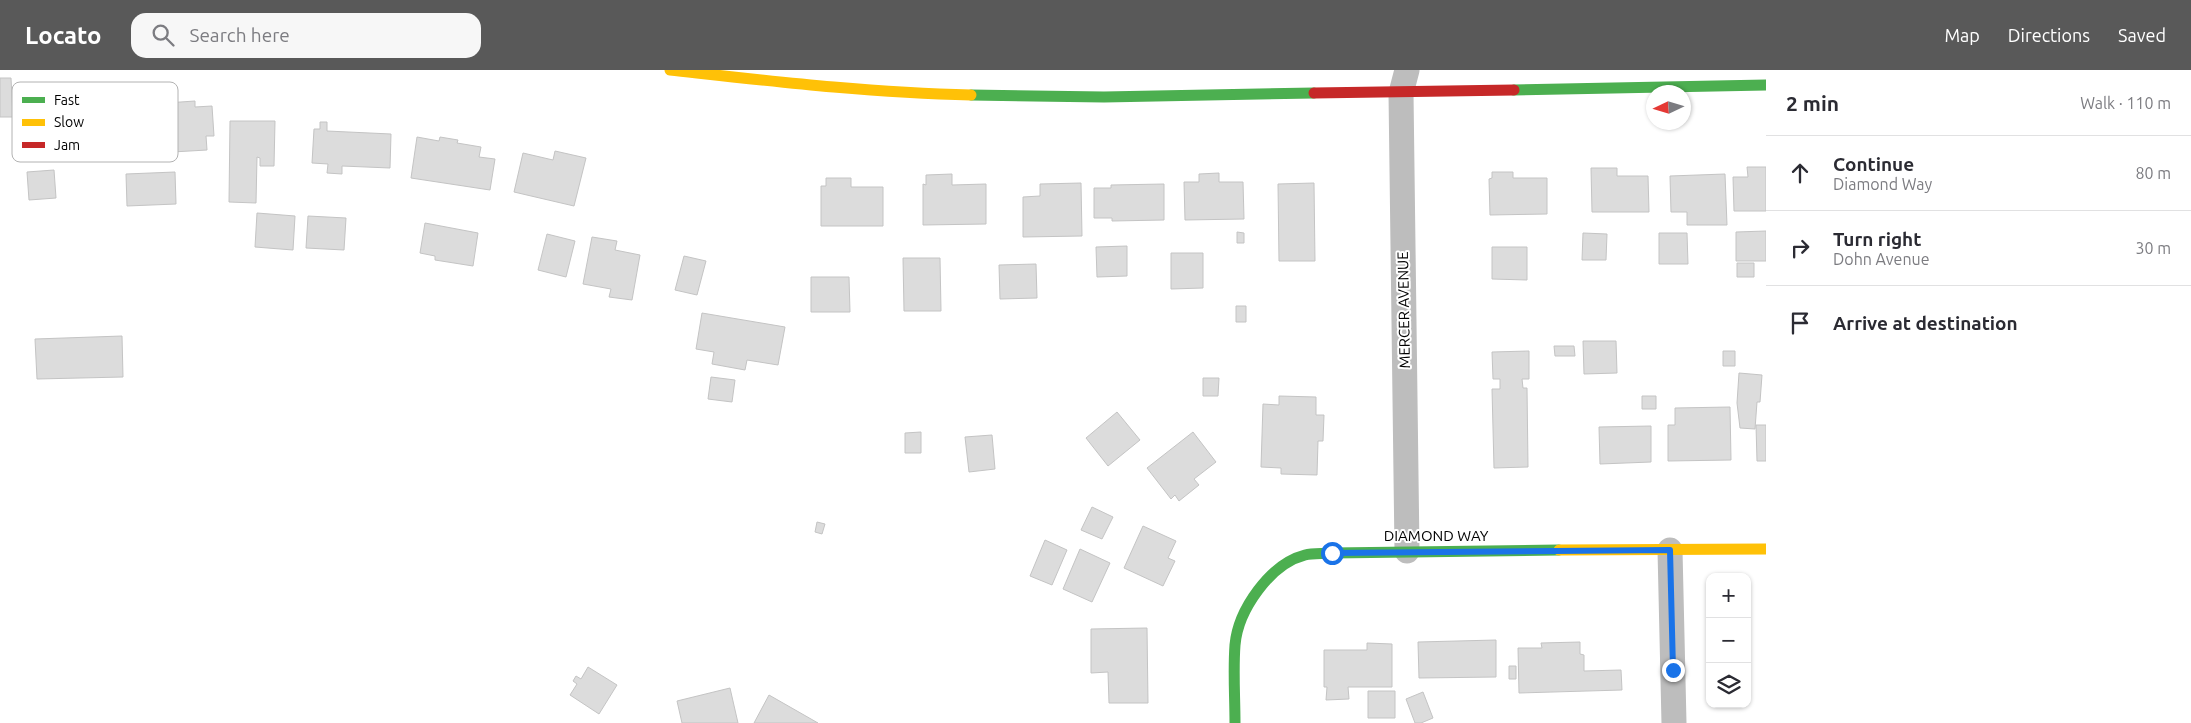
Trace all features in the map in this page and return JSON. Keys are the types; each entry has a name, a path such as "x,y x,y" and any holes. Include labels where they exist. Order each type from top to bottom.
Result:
{"street":[{"path":"670,70 822,88 916,94 1104,97 1404,81 1766,86"},
{"name":"MERCER AVENUE","path":"1404,81 1406,552"},
{"name":"DIAMOND WAY","path":"1235,723 1235,644 1244,613 1263,583 1285,564 1306,555 1406,552 1766,549"},
{"path":"1670,550 1674,723"}],"building":[{"path":"0,78 11,78 12,117 0,117"},
{"path":"195,101 195,107 212,106 214,136 206,136 207,150 178,152 178,102"},
{"path":"230,121 275,121 274,166 260,166 260,158 257,157 256,203 229,202"},
{"path":"320,122 327,122 327,131 391,134 390,168 342,166 342,174 327,173 328,164 312,163 314,129 320,129"},
{"path":"417,137 439,141 440,137 458,140 457,143 481,147 479,157 495,159 490,190 411,178"},
{"path":"555,151 586,158 574,206 514,192 523,153 553,160"},
{"path":"1747,167 1766,167 1766,211 1734,211 1733,177 1748,177"},
{"path":"1591,168 1617,168 1617,176 1648,176 1649,212 1592,212"},
{"path":"54,170 56,198 29,200 27,172"},
{"path":"175,172 176,204 127,206 126,174"},
{"path":"1492,172 1513,172 1513,178 1547,178 1547,214 1490,215 1489,179 1492,178"},
{"path":"1219,173 1219,182 1243,182 1244,219 1185,220 1184,182 1199,182 1199,174"},
{"path":"952,174 952,185 986,184 986,224 923,225 923,184 926,185 926,175"},
{"path":"1725,174 1727,225 1687,225 1687,212 1671,212 1670,176"},
{"path":"826,178 851,178 851,187 883,187 883,226 821,226 821,186 826,186"},
{"path":"1081,183 1082,236 1023,237 1023,197 1040,196 1040,184"},
{"path":"1314,183 1315,261 1279,261 1278,184"},
{"path":"1164,184 1164,220 1112,221 1112,218 1094,218 1094,188 1111,188 1111,185"},
{"path":"257,213 295,216 293,250 255,247"},
{"path":"308,216 346,218 344,250 306,248"},
{"path":"425,223 478,233 473,266 435,260 435,256 420,253"},
{"path":"1766,231 1766,261 1736,261 1736,232"},
{"path":"1237,232 1244,233 1244,243 1237,243"},
{"path":"1583,233 1607,234 1606,260 1582,260"},
{"path":"1659,233 1687,233 1688,264 1659,264"},
{"path":"547,234 575,241 566,277 538,270"},
{"path":"592,237 617,241 615,250 640,255 632,300 609,297 611,289 583,284"},
{"path":"1127,246 1127,276 1097,277 1096,247"},
{"path":"1492,247 1527,247 1527,280 1492,279"},
{"path":"1171,253 1203,253 1203,288 1171,289"},
{"path":"684,256 706,261 697,295 675,290"},
{"path":"903,258 940,258 941,311 904,311"},
{"path":"1737,263 1754,263 1754,277 1737,277"},
{"path":"1036,264 1037,298 1000,299 999,265"},
{"path":"811,277 849,277 850,312 811,312"},
{"path":"1236,306 1246,306 1246,322 1236,322"},
{"path":"702,313 785,327 778,365 747,360 745,370 712,364 714,352 696,349"},
{"path":"122,336 123,377 37,379 35,339"},
{"path":"1583,341 1616,341 1617,373 1584,374"},
{"path":"1554,346 1574,346 1575,356 1555,356"},
{"path":"1529,351 1529,379 1522,379 1523,388 1527,388 1528,467 1494,468 1492,389 1500,389 1500,379 1493,379 1492,352"},
{"path":"1723,351 1735,351 1735,366 1723,366"},
{"path":"1739,373 1762,375 1755,429 1740,428 1737,403"},
{"path":"711,377 735,380 732,402 708,399"},
{"path":"1203,378 1219,378 1218,396 1203,396"},
{"path":"1279,396 1316,397 1316,415 1324,415 1323,441 1318,441 1317,475 1281,474 1281,468 1261,467 1263,404 1279,405"},
{"path":"1642,396 1656,396 1656,409 1642,409"},
{"path":"1730,407 1731,460 1668,461 1668,425 1675,425 1675,408"},
{"path":"1117,412 1140,440 1108,466 1086,438"},
{"path":"1756,425 1766,425 1766,461 1757,461"},
{"path":"1651,426 1651,462 1600,464 1599,427"},
{"path":"921,432 921,453 905,453 905,433"},
{"path":"1193,432 1216,462 1194,479 1199,485 1179,501 1175,495 1171,499 1147,468"},
{"path":"992,435 995,469 969,472 965,437"},
{"path":"1092,507 1113,517 1102,539 1081,530"},
{"path":"817,522 825,524 822,534 815,532"},
{"path":"1143,526 1176,541 1168,558 1175,561 1163,586 1124,568"},
{"path":"1045,540 1067,550 1052,585 1030,576"},
{"path":"1080,549 1110,563 1092,602 1063,589"},
{"path":"1147,628 1148,703 1109,703 1108,672 1091,673 1091,629"},
{"path":"1496,640 1496,677 1419,678 1418,642"},
{"path":"1580,642 1580,654 1584,655 1584,671 1621,670 1622,690 1519,693 1518,648 1542,648 1541,643"},
{"path":"1367,643 1392,644 1392,687 1348,687 1349,699 1326,700 1327,687 1324,687 1324,650 1367,650"},
{"path":"1509,666 1516,666 1516,679 1509,679"},
{"path":"588,667 617,685 599,714 570,695 577,684 573,681 576,676 581,679"},
{"path":"730,688 738,723 682,723 677,701"},
{"path":"1368,691 1395,691 1395,718 1368,718"},
{"path":"1423,692 1433,718 1421,723 1415,723 1406,699"},
{"path":"769,695 818,723 754,723"}],"traffic: fast":[{"path":"1514,90 1766,85"},
{"path":"971,95 1104,97 1314,93"},
{"path":"1235,723 1234,674 1237,631 1242,617 1258,590 1268,578 1292,560 1308,554 1332,553 1559,550"}],"traffic: slow":[{"path":"670,70 858,89 971,95"},
{"path":"1559,550 1766,549"}],"traffic: jam":[{"path":"1314,93 1514,90"}],"route":[{"path":"1332,553 1670,550 1673,670"}]}
